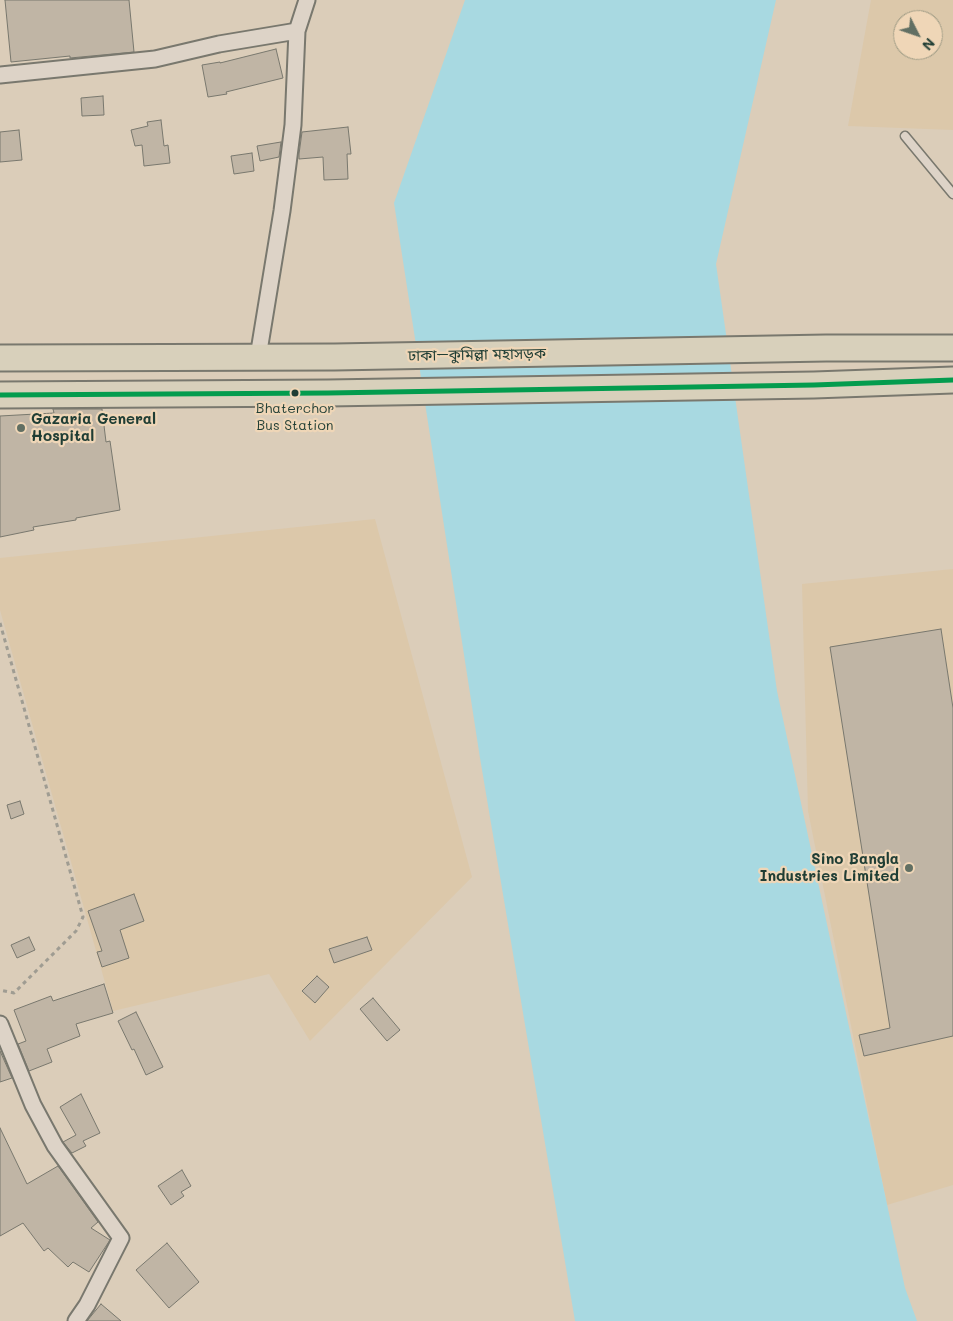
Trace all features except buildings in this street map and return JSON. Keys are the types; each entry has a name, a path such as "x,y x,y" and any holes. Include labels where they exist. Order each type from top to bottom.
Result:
{"highway":[{"name":"ঢাকা–কুমিল্লা মহাসড়ক","path":"0,358 335,357 826,348 953,348"},
{"path":"0,395 328,393 953,380"}],"street":[{"path":"258,357 282,211 293,125 297,31 307,0"},
{"path":"0,75 154,60 219,44 297,31"},
{"path":"0,1024 33,1104 55,1146 121,1238 87,1304 76,1321"}],"lane":[{"path":"905,136 953,194"}],"path":[{"path":"0,622 83,917 76,931 14,993 0,990"}],"shaded area":[{"path":"871,0 953,0 953,130 848,126"},
{"path":"375,519 472,877 310,1041 269,974 113,1011 0,610 0,558"},
{"path":"953,569 953,1185 887,1205 808,811 802,584"}],"water":[{"path":"465,0 776,0 716,264 777,691 905,1288 917,1321 575,1321 480,758 394,203"}],"transit line":[{"path":"0,395 328,393 814,385 953,380"}],"place":[{"name":"Bhaterchor Bus Station","path":"295,393"},
{"name":"Gazaria General Hospital","path":"21,428"},
{"name":"Sino Bangla Industries Limited","path":"909,868"}]}
